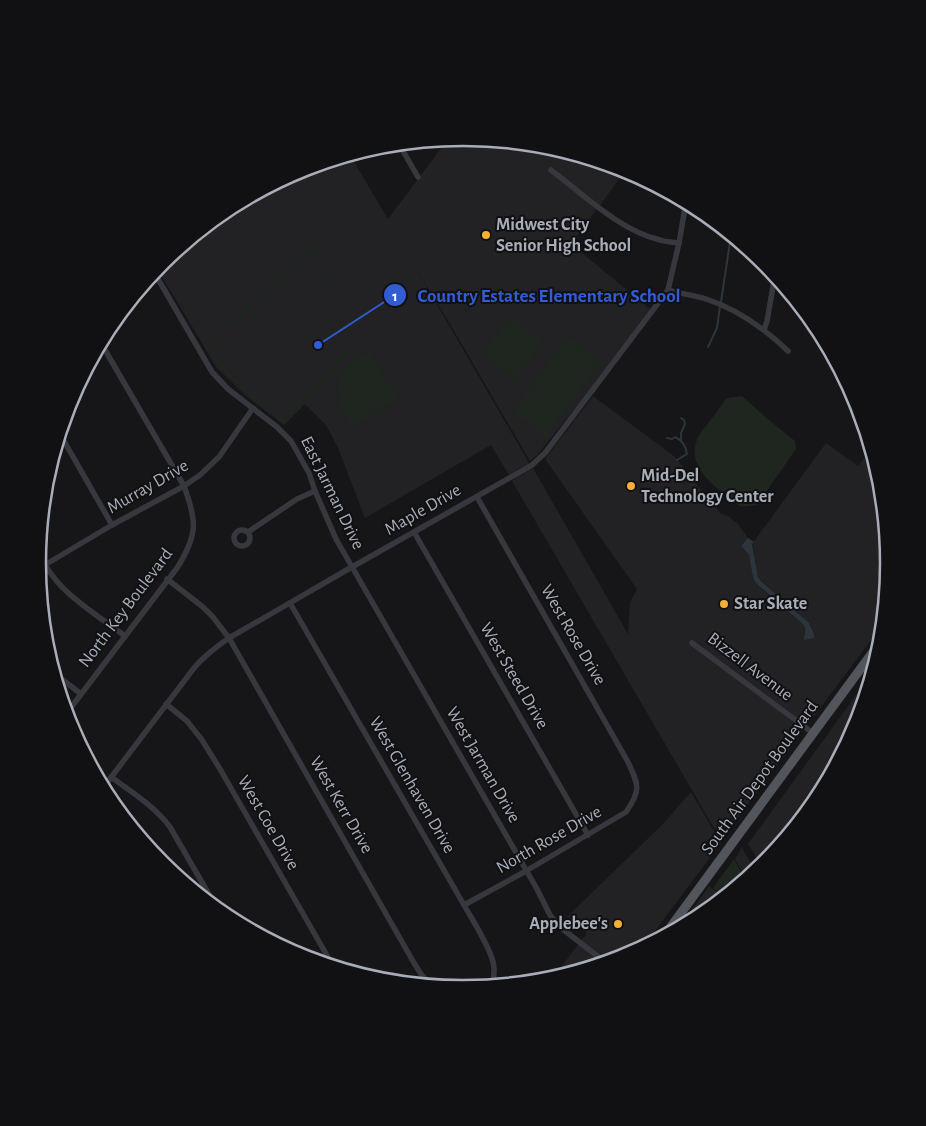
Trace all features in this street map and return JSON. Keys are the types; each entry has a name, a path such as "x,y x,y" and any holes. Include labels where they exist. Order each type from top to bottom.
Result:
{"main road":[{"name":"South Air Depot Boulevard","path":"674,922 869,656"}],"street":[{"path":"403,151 418,177"},
{"path":"550,170 594,204 627,226 660,240 679,243"},
{"name":"Maple Drive","path":"108,781 203,658 229,638 532,465 545,453 668,290 685,210"},
{"name":"East Jarman Drive","path":"158,279 212,372 228,389 277,427 291,441 309,473 336,539 352,567"},
{"path":"764,330 773,284"},
{"path":"668,290 703,298 727,307 764,330 788,351"},
{"name":"North Key Boulevard","path":"72,706 177,568 191,542 194,526 184,486 105,349"},
{"name":"Murray Drive","path":"46,564 200,475 219,457 253,408"},
{"path":"64,441 112,525"},
{"path":"248,532 297,499 315,491"},
{"name":"West Rose Drive","path":"477,497 628,762 636,778 637,790"},
{"name":"West Steed Drive","path":"414,532 588,835"},
{"path":"46,567 62,588 125,636"},
{"name":"West Jarman Drive","path":"352,567 550,915 560,927 599,957"},
{"name":"West Kerr Drive","path":"167,579 203,607 229,638 414,964 424,978"},
{"name":"West Glenhaven Drive","path":"290,603 464,905 490,953 494,964 494,979"},
{"name":"Bizzell Avenue","path":"692,643 813,733"},
{"path":"63,680 81,694"},
{"name":"West Coe Drive","path":"166,704 187,721 202,740 328,958"},
{"path":"111,777 162,816 208,894"},
{"name":"North Rose Drive","path":"464,905 626,812 634,801 637,790"}],"shaded area":[{"path":"442,147 490,147 517,150 571,160 597,168 620,177 571,244 650,309 584,397 538,454 530,461 417,270 529,463 509,475 491,445 365,518 338,448 326,425 305,404 284,425 245,395 216,367 161,276 209,232 231,216 279,189 329,168 353,161 388,219"},
{"path":"307,248 316,254 355,342 350,351 290,415 282,419 246,393 217,364 209,349 210,342","holes":["307,251 314,256 352,341 351,345 290,411 282,416 252,395 229,373 214,352 212,344 301,256"]},
{"path":"511,316 544,342 514,380 481,353"},
{"path":"568,336 601,362 545,437 512,412"},
{"path":"369,352 396,394 396,400 353,427 337,403 338,384 346,366"},
{"path":"593,396 674,456 720,513 728,516 738,524 748,538 741,546 749,555 753,578 804,625 804,640 814,634 809,623 759,579 752,544 826,443 858,466 866,455 872,482 879,536 879,590 873,638 721,840 512,481 533,468 628,634 630,603 637,589 545,459"},
{"path":"742,396 795,441 796,449 757,505 741,507 705,477 695,458 695,447 700,433 727,398"},
{"path":"748,538 754,542 752,544 758,577 809,623 814,638 804,640 804,625 756,583 753,578 749,555 741,546"},
{"path":"861,689 837,747 810,795 794,817 757,859 748,844"},
{"path":"691,792 721,843 653,934 597,958 560,968 587,933 567,917 664,823"},
{"path":"742,847 751,864 742,872 735,859"},
{"path":"734,859 742,873 719,892 713,888"},
{"path":"709,886 718,893 695,910 690,913"}],"waterway":[{"path":"721,302 730,243"},
{"path":"708,347 717,328 720,306"},
{"path":"681,418 685,424 681,433 681,441"},
{"path":"667,438 672,439 675,437 685,446 687,454 677,460"}],"place":[{"name":"Midwest City Senior High School","path":"486,235"},
{"name":"Country Estates Elementary School","path":"318,345"},
{"name":"Mid-Del Technology Center","path":"631,486"},
{"name":"Star Skate","path":"724,604"},
{"name":"Applebee's","path":"618,924"}]}
